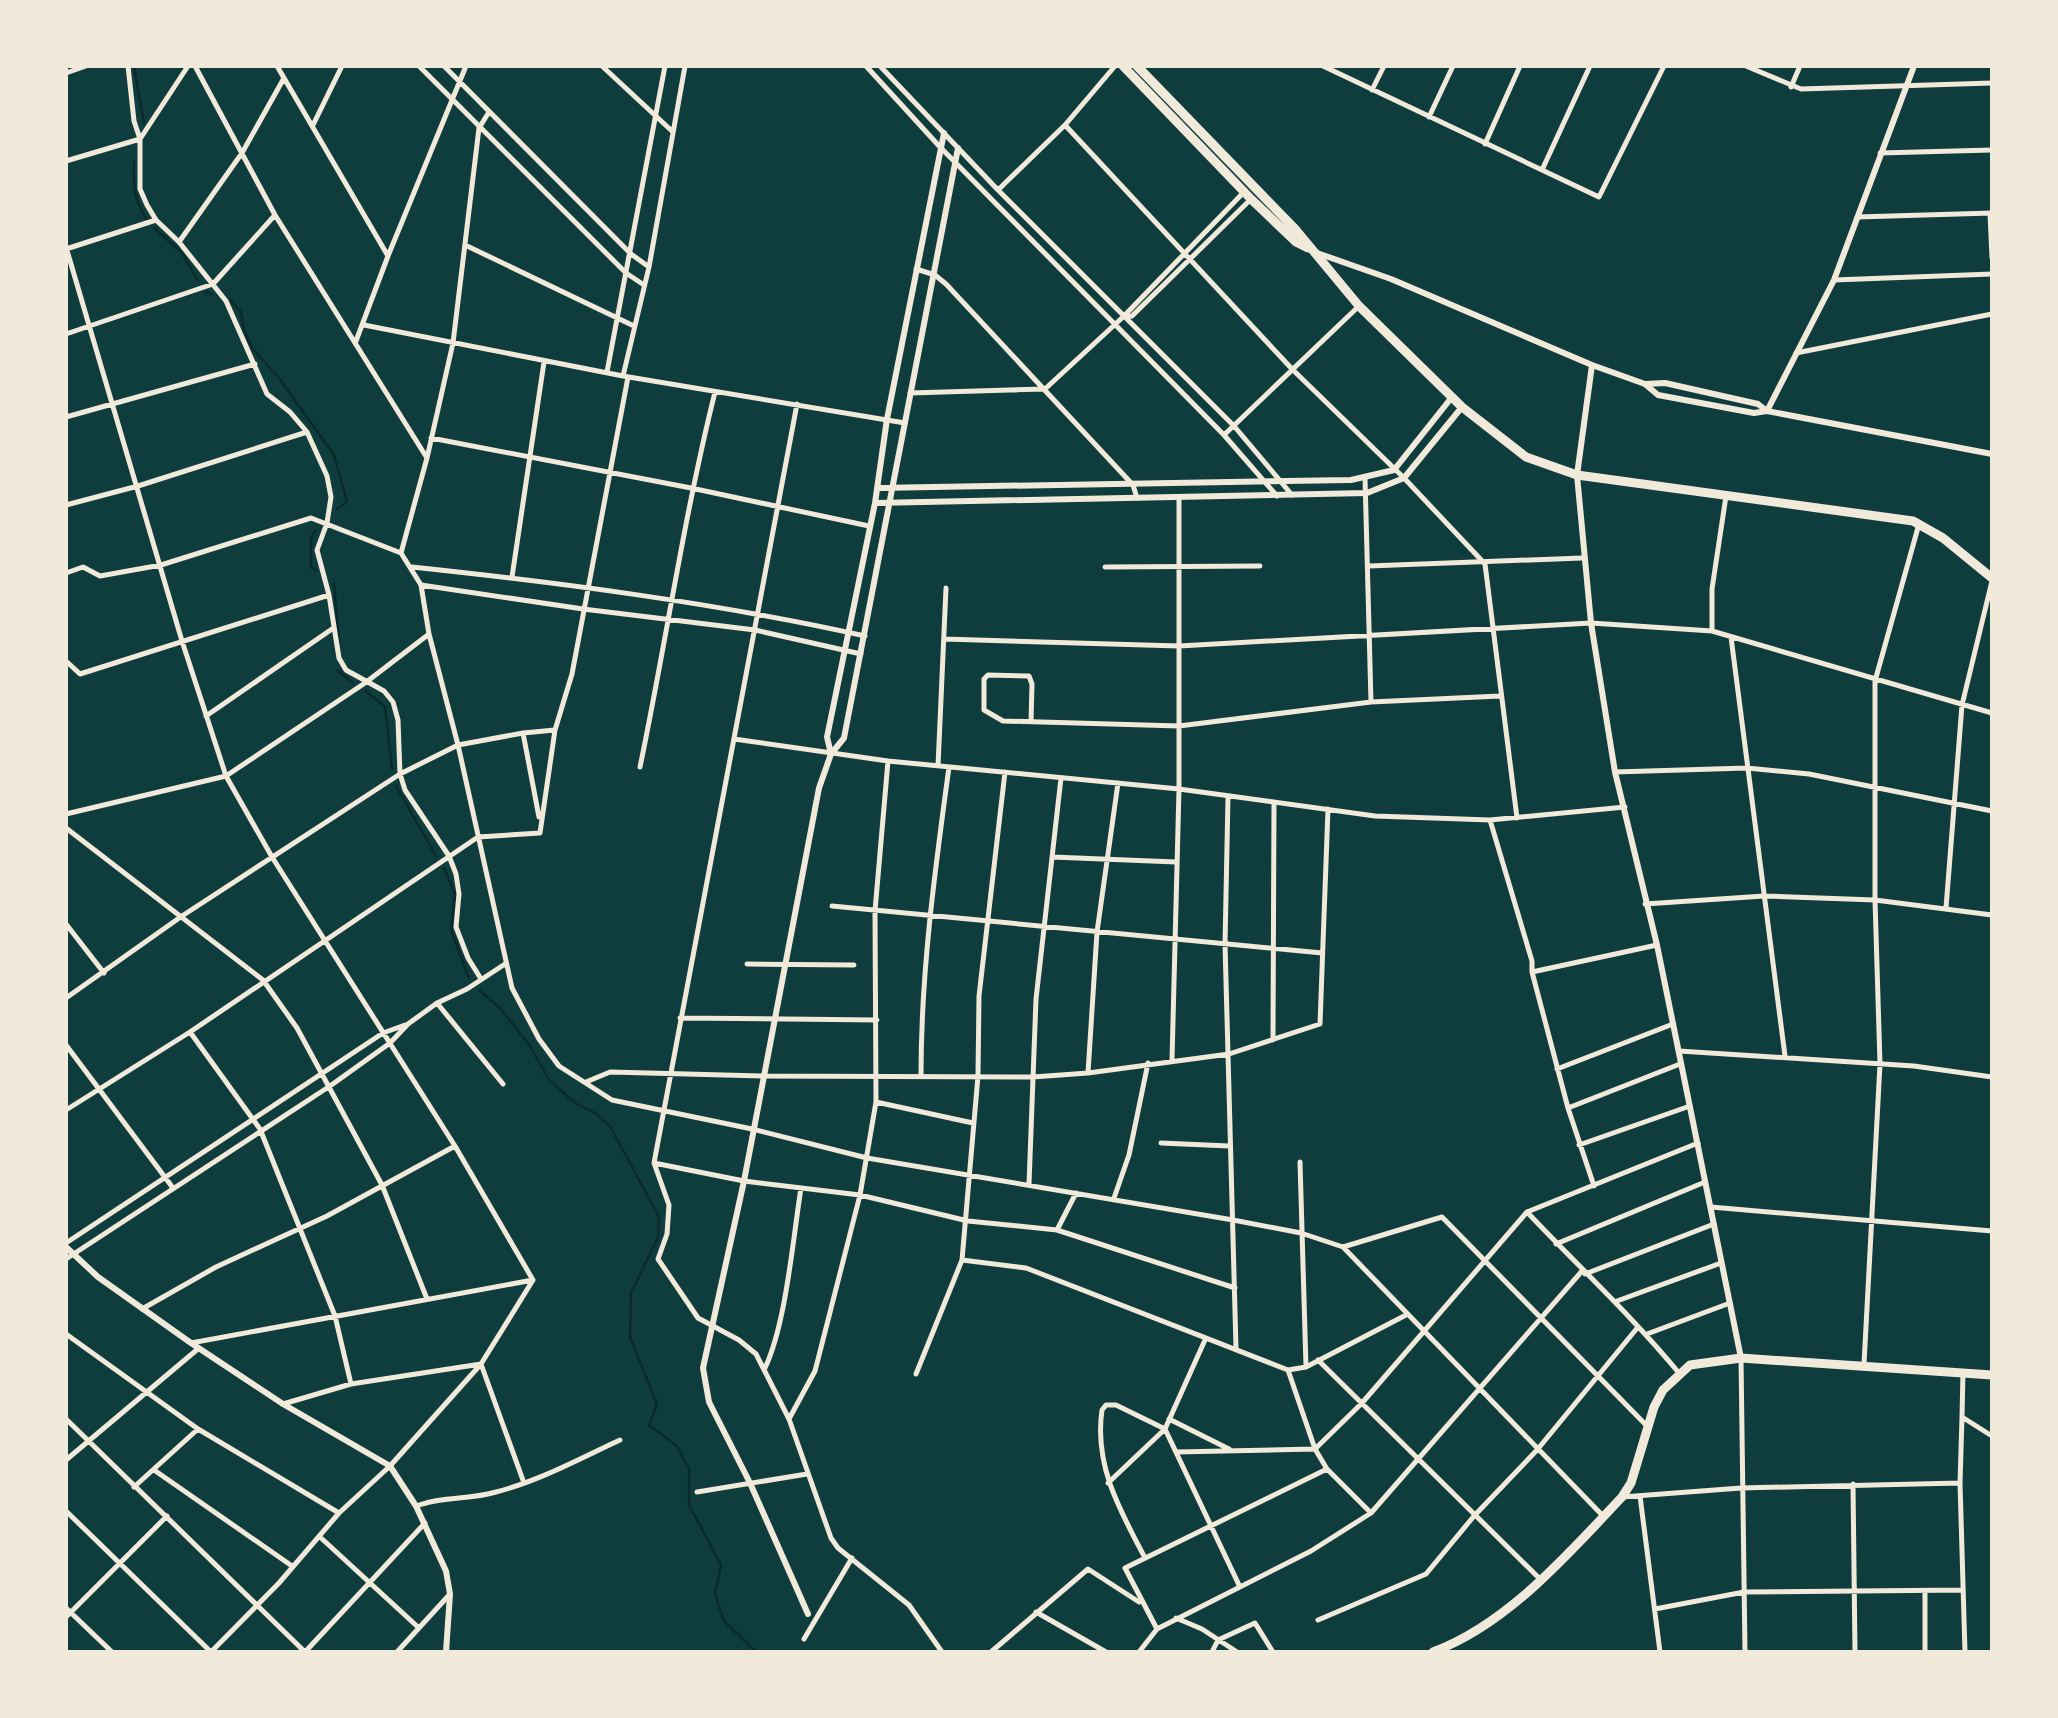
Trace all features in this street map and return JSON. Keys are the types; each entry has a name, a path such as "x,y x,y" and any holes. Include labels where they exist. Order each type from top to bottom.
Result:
{"highway":[{"path":"1123,66 1296,242 1312,251"},
{"path":"1137,66 1296,230 1359,306 1462,407 1526,457 1577,475 1919,524 1942,538 1992,579"},
{"path":"1433,1651 1459,1647 1539,1579 1622,1497 1631,1483 1647,1426 1663,1390 1690,1365 1741,1358 1992,1374"}],"street":[{"path":"66,73 86,66"},
{"path":"128,66 134,121 140,139 140,189 156,220 179,242 226,300 267,394 290,412 307,432 327,476 331,497 327,523 317,550 329,595 332,629 339,658 346,670 365,683 384,691 393,702 398,720 400,774 405,790 449,856 459,894 456,928 468,958 481,979"},
{"path":"66,160 140,139 188,66"},
{"path":"195,66 275,215 427,458"},
{"path":"277,66 388,256"},
{"path":"313,125 342,66"},
{"path":"419,66 626,273 644,285"},
{"path":"443,66 631,254 649,267"},
{"path":"356,341 466,66"},
{"path":"602,66 656,119 674,132"},
{"path":"607,372 665,66"},
{"path":"66,1110 190,1032 478,838 540,833 555,730 572,674 610,473 634,326 649,267 685,66"},
{"path":"866,66 940,147 1224,435 1277,496"},
{"path":"880,66 998,190 1234,426 1292,495"},
{"path":"998,190 1065,125 1115,66"},
{"path":"1323,66 1599,197 1664,66"},
{"path":"1373,90 1384,66"},
{"path":"1429,117 1453,66"},
{"path":"1485,144 1520,66"},
{"path":"1542,170 1590,66"},
{"path":"1746,66 1791,87 1992,83"},
{"path":"1791,87 1800,66"},
{"path":"1767,411 1834,280 1913,66"},
{"path":"179,242 242,153 284,78"},
{"path":"401,553 427,458 453,343 479,128 489,112"},
{"path":"1065,125 1292,369 1404,478 1485,564 1517,818"},
{"path":"831,754 827,737 875,503 887,419 944,133"},
{"path":"808,1614 750,1483 709,1402 704,1368 744,1181 819,788 831,754 844,738 958,148"},
{"path":"1880,153 1992,150"},
{"path":"554,202 564,187"},
{"path":"910,393 1045,389 1123,317 1184,253 1248,195"},
{"path":"1123,317 1132,316 1190,260 1248,195"},
{"path":"1857,217 1991,213 1992,258"},
{"path":"66,334 213,284 275,215"},
{"path":"156,220 67,248 182,641 226,776 272,857 455,1146 533,1280"},
{"path":"465,245 634,326"},
{"path":"1312,251 1391,279 1592,365 1645,384 1658,395 1754,414 1767,411 1992,454"},
{"path":"916,269 934,275 1045,389 1133,485 1137,498"},
{"path":"1834,280 1992,274"},
{"path":"1224,435 1359,306"},
{"path":"1796,354 1992,314"},
{"path":"364,325 544,362 905,423"},
{"path":"512,577 544,362"},
{"path":"66,417 256,364"},
{"path":"1592,365 1577,475 1582,558 1615,772 1657,945 1741,1358 1745,1651"},
{"path":"1645,384 1665,383 1758,404 1767,411"},
{"path":"640,767 674,601 691,488 715,392"},
{"path":"877,488 1282,482 1365,478 1394,470 1452,397"},
{"path":"797,404 654,1163 669,1205 667,1234 658,1259 698,1318 739,1340 756,1354 789,1419 831,1538 909,1605 942,1651"},
{"path":"875,503 1367,493 1404,478 1462,407"},
{"path":"66,505 138,486 307,432"},
{"path":"430,438 691,488 869,526"},
{"path":"1365,478 1371,702"},
{"path":"1712,631 1712,589 1726,496"},
{"path":"1172,1060 1179,789 1179,498"},
{"path":"66,573 83,567 100,576 161,565 311,518 401,553 421,584 429,634 458,745 512,988 539,1039 559,1066 612,1100 752,1129 867,1158 1233,1220 1301,1233 1343,1247 1479,1391 1604,1517"},
{"path":"1864,1364 1880,1064 1875,900 1875,681 1919,524"},
{"path":"1369,566 1485,564 1582,558"},
{"path":"1105,567 1260,566"},
{"path":"412,567 512,577 674,601 757,614 865,636"},
{"path":"1946,908 1962,705 1992,579"},
{"path":"421,584 583,609 755,631 861,654"},
{"path":"938,766 946,588"},
{"path":"66,661 80,674 329,595"},
{"path":"944,639 1179,646 1591,623 1712,631 1875,681 1992,713"},
{"path":"206,716 332,629"},
{"path":"66,814 226,776 365,683 429,634"},
{"path":"1731,636 1785,1056"},
{"path":"1031,722 1032,684 1029,676 988,675 984,679 984,710 1003,721 1031,722 1179,726 1371,702 1500,696"},
{"path":"66,998 182,916 400,774 458,745 555,730"},
{"path":"523,733 540,820"},
{"path":"734,739 888,761 1179,789 1375,816 1490,820 1625,807"},
{"path":"789,1419 815,1371 860,1195 876,1102 875,911 888,761"},
{"path":"921,1075 921,1022 929,916 949,767"},
{"path":"1615,772 1747,768 1809,774 1992,811"},
{"path":"916,1374 962,1260 968,1221 968,1174 978,1076 979,996 1005,772"},
{"path":"1029,1184 1036,999 1061,778"},
{"path":"1088,1073 1097,932 1118,783"},
{"path":"1228,797 1225,944 1236,1349"},
{"path":"1273,1040 1275,802"},
{"path":"586,1082 610,1072 762,1076 1033,1077 1088,1073 1229,1054 1320,1024 1328,809"},
{"path":"1490,820 1532,961 1532,972 1568,1108 1594,1186"},
{"path":"66,828 264,980 324,1074 382,1185 427,1299"},
{"path":"1052,857 1176,862"},
{"path":"1645,904 1764,896 1875,900 1992,915"},
{"path":"832,906 1322,953"},
{"path":"66,924 104,973"},
{"path":"1532,972 1657,945"},
{"path":"66,1259 260,1129 330,1086 390,1043 408,1024 437,1003 505,964"},
{"path":"747,964 854,965"},
{"path":"437,1003 503,1084"},
{"path":"680,1018 877,1020"},
{"path":"408,1024 383,1033 66,1245 142,1309 191,1343 283,1404 390,1466 416,1506 446,1571 450,1594 446,1651"},
{"path":"1557,1069 1673,1024"},
{"path":"190,1032 260,1129 298,1230 335,1316 351,1384"},
{"path":"66,1045 173,1188"},
{"path":"1679,1051 1785,1056 1992,1077"},
{"path":"1114,1198 1129,1155 1148,1063"},
{"path":"1568,1108 1681,1064"},
{"path":"876,1102 973,1123"},
{"path":"1579,1145 1690,1105"},
{"path":"1161,1143 1229,1146"},
{"path":"1176,1452 1315,1449 1362,1403 1527,1212 1698,1143"},
{"path":"142,1309 216,1267 298,1230 455,1146"},
{"path":"1300,1162 1306,1367"},
{"path":"654,1163 744,1181 860,1195 968,1221 1057,1230 1235,1289"},
{"path":"1556,1244 1705,1182"},
{"path":"765,1368 771,1356 787,1279 801,1188"},
{"path":"1057,1230 1076,1193"},
{"path":"1711,1207 1992,1231"},
{"path":"1527,1212 1584,1272 1617,1301 1679,1373"},
{"path":"1343,1247 1441,1217 1647,1426"},
{"path":"1139,1651 1157,1629 1239,1585 1311,1551 1371,1513 1584,1272 1714,1224"},
{"path":"962,1260 1026,1268 1205,1340 1288,1370 1306,1367 1406,1315"},
{"path":"1617,1301 1721,1263"},
{"path":"191,1343 533,1280"},
{"path":"66,1511 211,1651 320,1537 339,1513 390,1466 481,1364 533,1280"},
{"path":"1647,1334 1730,1303"},
{"path":"1318,1620 1426,1574 1474,1516 1537,1450 1638,1327"},
{"path":"66,1334 145,1394 198,1429 339,1513"},
{"path":"1108,1483 1165,1429 1205,1340"},
{"path":"66,1460 199,1348"},
{"path":"1318,1360 1539,1579"},
{"path":"283,1404 351,1384 481,1364"},
{"path":"481,1364 524,1483"},
{"path":"1288,1370 1315,1449 1327,1469 1371,1513"},
{"path":"1963,1372 1960,1483 1965,1651"},
{"path":"1144,1556 1108,1483 1101,1436 1102,1410 1106,1405 1116,1405 1165,1429 1239,1585"},
{"path":"1962,1417 1992,1436"},
{"path":"66,1419 305,1651 425,1523"},
{"path":"1169,1419 1232,1451"},
{"path":"134,1487 198,1429"},
{"path":"416,1506 431,1500 495,1493 524,1483 620,1440"},
{"path":"1157,1629 1125,1568 1144,1556 1327,1469"},
{"path":"154,1471 292,1566"},
{"path":"697,1492 807,1474"},
{"path":"1622,1497 1741,1488 1960,1483"},
{"path":"1853,1484 1852,1593 1855,1651"},
{"path":"1640,1496 1660,1651"},
{"path":"112,1651 68,1613 167,1516"},
{"path":"320,1537 419,1628"},
{"path":"804,1639 852,1558"},
{"path":"991,1651 1088,1569 1142,1604"},
{"path":"1655,1609 1744,1592 1963,1590"},
{"path":"1925,1591 1925,1651"},
{"path":"397,1651 450,1594"},
{"path":"1035,1612 1106,1651"},
{"path":"1176,1618 1237,1651"},
{"path":"1212,1651 1219,1640 1255,1623 1273,1651"}],"waterway":[{"path":"134,66 144,123"},
{"path":"134,162 135,192 147,220"},
{"path":"154,228 182,253 198,281"},
{"path":"205,292 212,294"},
{"path":"230,300 241,312 244,330 253,349 279,378 334,455 347,502 337,509"},
{"path":"315,531 311,538 311,567 316,570"},
{"path":"334,583 339,643"},
{"path":"337,670 353,683"},
{"path":"366,691 385,707 392,769"},
{"path":"396,786 436,856"},
{"path":"444,868 455,894 451,930 469,978"},
{"path":"479,990 500,1008 530,1046 549,1080 575,1103 595,1113 610,1126 659,1217 658,1237 631,1293 630,1337 657,1404 649,1425 677,1446 689,1469 689,1505 721,1565 715,1594 724,1621 756,1652"}]}
